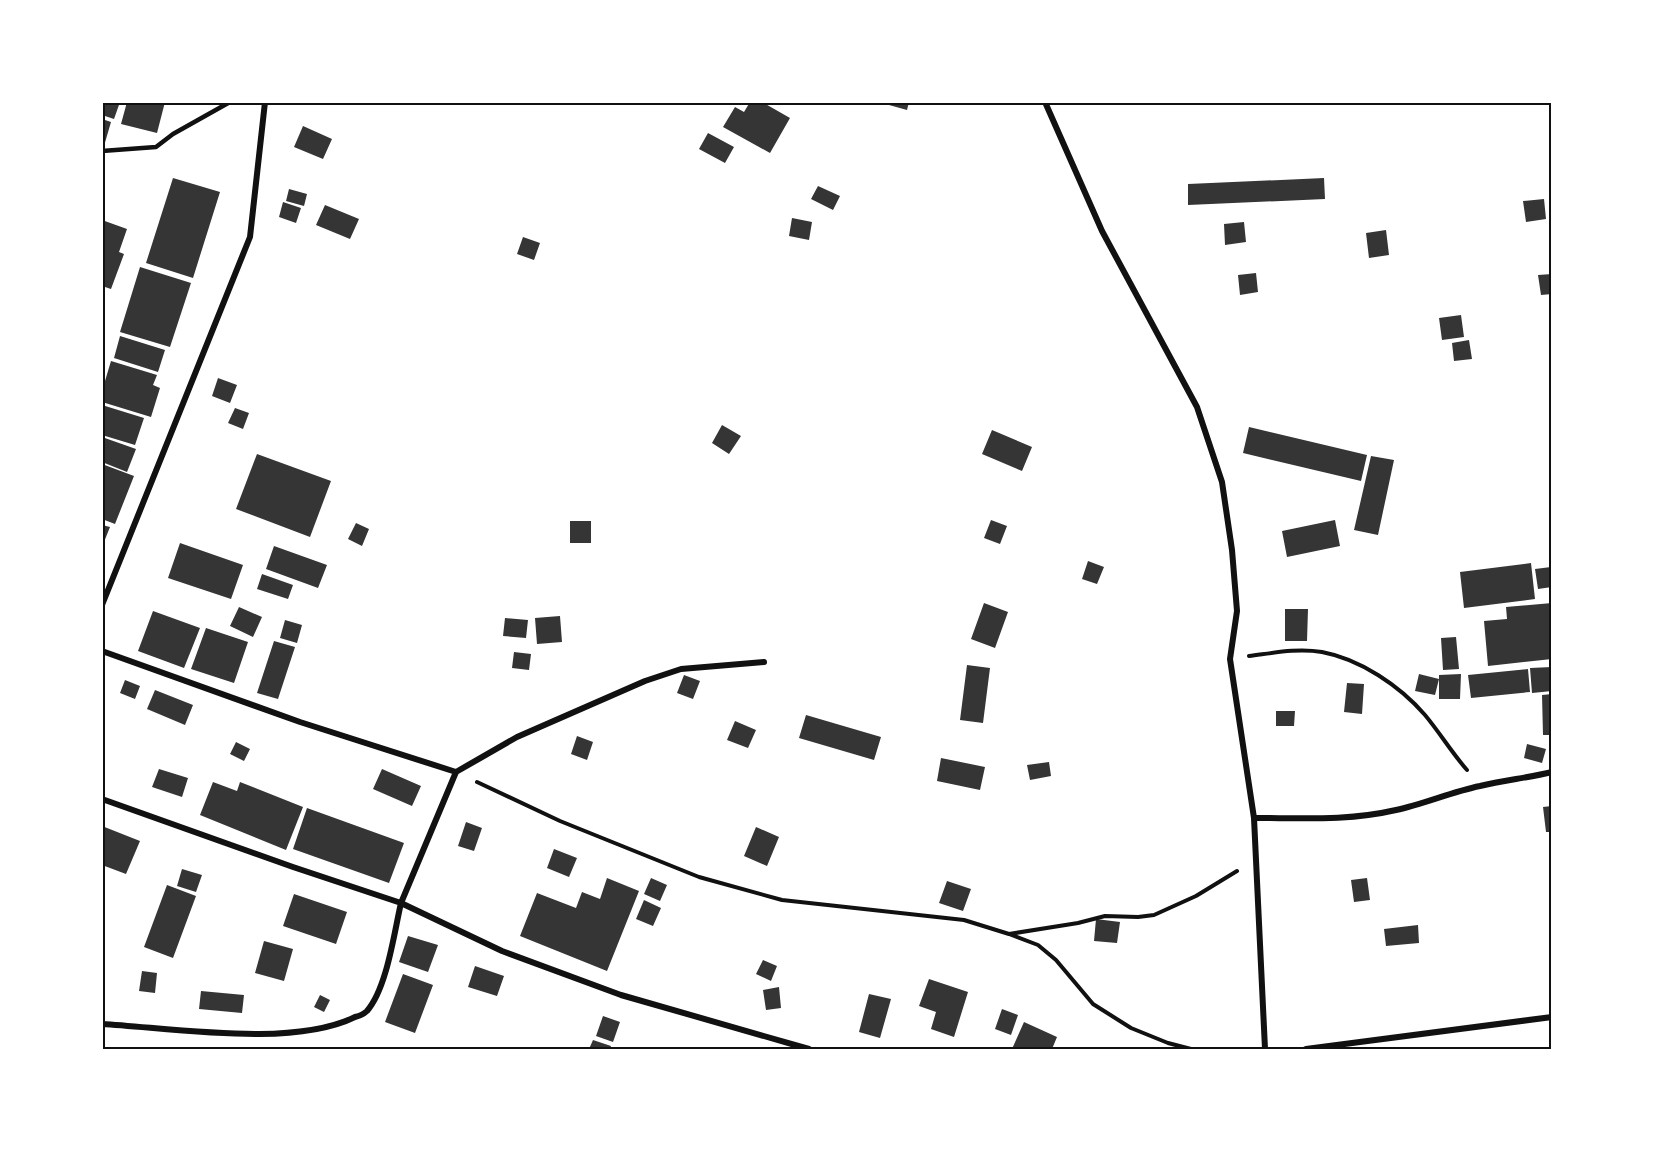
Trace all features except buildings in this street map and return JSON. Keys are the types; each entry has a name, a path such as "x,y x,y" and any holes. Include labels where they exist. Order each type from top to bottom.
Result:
{"street":[{"path":"102,606 250,237 265,102"},
{"path":"1045,102 1102,231 1197,407 1222,482 1232,550 1237,611 1230,659 1254,818 1265,1049"},
{"path":"102,651 300,722 456,772"},
{"path":"102,1024 268,1034 339,1025 366,1012 381,988 401,903 456,772 517,737 645,681 681,669 764,662"},
{"path":"1254,818 1335,819 1364,816 1398,810 1481,785 1552,772"},
{"path":"102,799 401,903 502,951 621,995 809,1049"},
{"path":"1306,1049 1552,1017"}],"lane":[{"path":"102,151 156,147 173,134 230,102"}],"path":[{"path":"1230,659 1292,650 1322,652 1376,674 1404,693 1481,785"},
{"path":"456,772 560,821 699,877 782,900 964,920 1038,945 1056,960 1092,1004 1131,1028 1168,1043 1191,1049"},
{"path":"1008,934 1078,923 1105,916 1155,915 1197,896 1256,859"}]}
